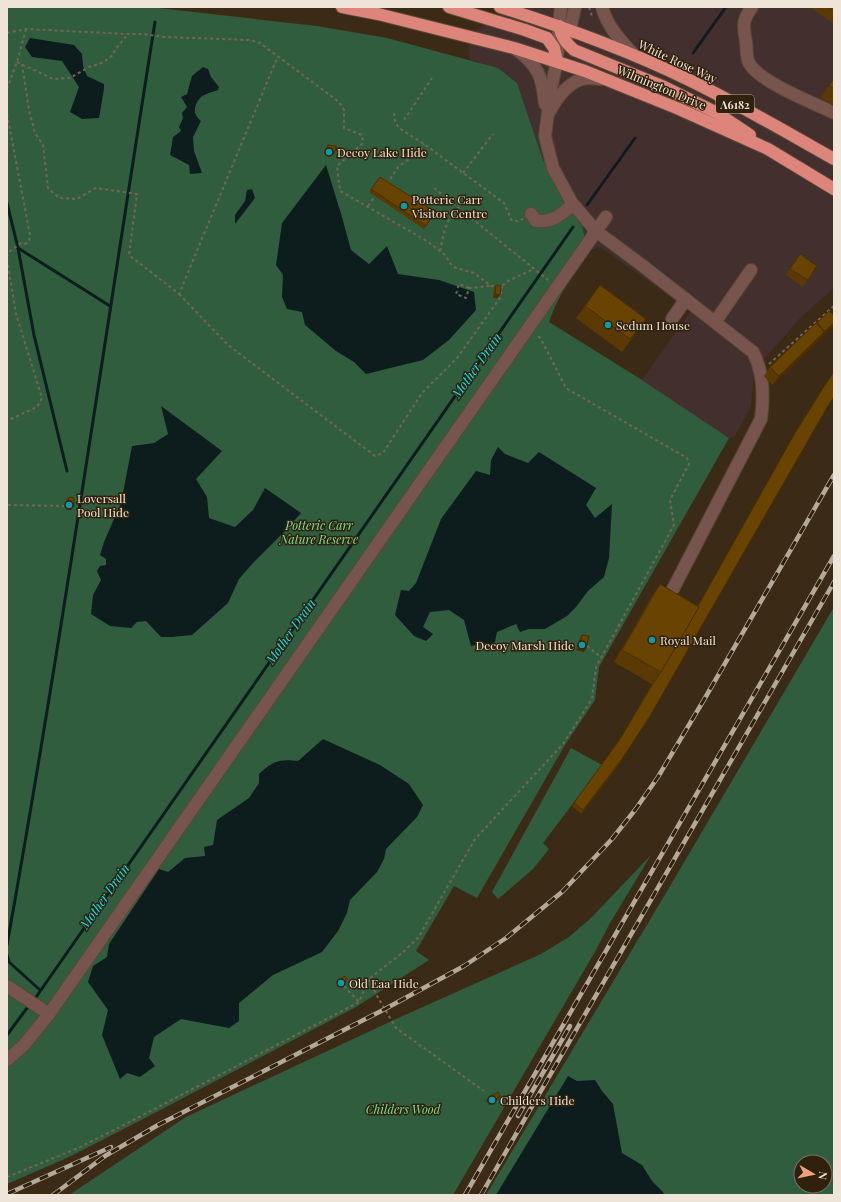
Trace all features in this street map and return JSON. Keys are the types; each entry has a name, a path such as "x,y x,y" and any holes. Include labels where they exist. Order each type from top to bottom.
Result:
{"highway":[{"name":"Wilmington Drive","path":"342,7 378,14 514,48 557,61 606,79 679,109 768,149 834,189"},
{"path":"449,7 547,38 554,48 557,61"},
{"name":"White Rose Way","path":"500,7 564,28 633,54 688,80 834,159"},
{"path":"564,28 561,36 574,50 662,86 717,113 768,149"}],"street":[{"path":"561,7 564,28"},
{"path":"575,7 564,28 547,118 545,136 553,168 573,205 596,231 753,352 758,361 763,400 761,419 673,589"},
{"path":"602,7 616,36 633,54"},
{"path":"749,12 743,27 749,63 758,73 772,82 834,113"},
{"path":"557,61 565,42"},
{"path":"514,48 536,67 541,78 547,118"},
{"path":"547,118 555,102 565,90 576,82 587,78 606,79"},
{"path":"531,214 536,221 548,221 573,205"},
{"path":"7,1060 24,1045 44,1011 606,217"},
{"path":"714,322 752,270"},
{"path":"672,319 686,300"},
{"path":"7,986 44,1011"}],"path":[{"path":"592,16 596,22"},
{"path":"7,33 26,29 143,34 164,37 250,40 260,43 339,102 344,110 344,128 362,135 362,143 337,166 340,191 427,241 444,254 453,267 474,273 491,286"},
{"path":"7,89 17,62 26,29"},
{"path":"17,62 53,79 70,78 89,67 104,62 113,56 115,50 128,34"},
{"path":"179,294 278,56"},
{"path":"22,64 33,127 43,145 48,188 59,198 77,199 96,188 137,194 129,255 179,294 228,345 375,456 383,453 422,393 457,358 500,298 502,286"},
{"path":"404,120 432,78"},
{"path":"394,113 395,122 399,128 424,144 504,203 512,221 518,221 531,214"},
{"path":"7,114 30,235 25,244 21,243 9,252 7,265 16,314 42,398 37,407 7,421"},
{"path":"463,173 493,134"},
{"path":"386,185 398,167 415,155 424,144"},
{"path":"434,188 545,278"},
{"path":"368,206 375,196"},
{"path":"440,251 444,230 448,220 457,207"},
{"path":"469,288 466,298 456,294 459,284 469,288 502,286 508,281 534,269"},
{"path":"760,373 834,306"},
{"path":"7,1177 76,1149 359,1002 369,979 402,953 418,938 475,839 563,744 592,699 596,667 674,525 670,500 689,464 687,458 566,388 541,339 529,327"},
{"path":"7,492 7,510"},
{"path":"8,505 64,506"},
{"path":"587,646 601,657"},
{"path":"369,979 396,1028 484,1091"},
{"path":"344,986 359,1002"}],"shaded area":[{"path":"514,7 834,7 834,288 801,317 754,371 751,406 735,436 729,438 642,380 691,311 600,247 590,250 585,247 582,226 563,201 543,160 517,83 498,68 470,60 468,36"},
{"path":"30,38 74,45 82,54 83,66 87,76 104,84 99,118 82,119 70,112 79,87 62,61 32,57 25,47"},
{"path":"203,67 208,69 211,77 219,87 218,90 206,94 200,98 195,107 196,116 201,121 193,137 194,151 202,173 190,174 189,165 170,155 173,137 181,131 179,127 183,118 182,113 187,107 181,97 187,94 192,76"},
{"path":"326,165 351,250 369,264 387,246 398,274 439,280 474,292 476,310 449,340 423,360 366,374 354,362 336,351 305,325 302,312 287,309 282,297 283,275 276,265 282,223"},
{"path":"252,189 255,198 235,224 235,215 245,201 247,190"},
{"path":"161,406 222,451 196,479 207,497 209,518 235,527 253,510 265,488 301,513 239,579 228,603 192,635 172,637 161,637 146,621 137,622 131,628 110,626 91,614 93,595 101,580 97,571 100,566 106,565 106,559 100,555 121,503 132,446 154,443 168,434"},
{"path":"498,447 505,454 528,463 539,452 596,488 586,505 595,518 612,504 609,558 604,577 588,591 567,616 545,629 529,629 520,632 516,624 497,632 494,646 486,643 471,646 464,620 449,610 430,612 423,627 433,634 426,641 414,636 395,615 401,590 409,591 416,583 441,519 476,471 490,475 491,460"},
{"path":"323,739 380,765 409,784 423,805 417,817 386,849 384,859 377,872 350,900 347,913 338,931 322,952 273,975 239,1003 239,1021 229,1028 181,1019 154,1037 149,1058 155,1066 140,1077 127,1073 120,1079 102,1035 108,1010 88,982 93,966 107,957 109,944 159,869 168,872 185,858 205,856 204,847 213,845 217,820 249,798 259,783 259,774 268,766 277,762 286,760 298,761"},
{"path":"568,1076 577,1081 595,1080 613,1104 622,1153 642,1165 652,1181 664,1195 496,1195"}],"green space":[{"name":"Potteric Carr Nature Reserve","path":"7,7 149,7 317,26 387,38 498,68 517,83 543,160 563,201 582,226 590,250 562,293 549,322 642,380 729,438 599,667 595,700 565,745 477,898 454,886 416,951 429,960 356,1007 69,1157 7,1184"},
{"path":"834,607 834,1195 486,1195 679,871"},
{"path":"571,748 602,765 543,843 549,849 533,869 498,899 492,892"},
{"name":"Childers Wood","path":"651,855 610,923 596,950 453,1195 69,1195 186,1117 396,1019 541,954 569,937 591,918"}],"building":[{"path":"834,79 834,89 829,85"},
{"path":"328,145 336,146 335,152 327,151"},
{"name":"Potteric Carr Visitor Centre","path":"380,177 435,212 426,226 371,189"},
{"path":"800,254 817,266 808,280 790,269"},
{"path":"496,285 501,286 500,295 495,294"},
{"path":"600,285 646,319 630,339 585,306"},
{"path":"829,311 834,316 834,323 825,331 817,323"},
{"path":"816,323 824,332 779,376 770,367"},
{"path":"834,372 834,397 650,716 622,759 583,810 574,803 620,739 661,672 699,607 698,606 795,433"},
{"path":"69,497 74,498 74,506 68,506"},
{"name":"Royal Mail","path":"660,584 699,607 661,672 622,650"},
{"path":"582,635 589,636 586,649 579,647"},
{"path":"344,976 348,979 342,985 339,981"},
{"path":"498,1092 500,1096 491,1102 488,1098"}],"waterway":[{"name":"Mother Drain","path":"693,53 726,7"},
{"path":"7,945 65,599 155,22"},
{"name":"Mother Drain","path":"587,205 635,138"},
{"path":"7,203 18,248 110,306"},
{"name":"Mother Drain","path":"34,1000 573,227"},
{"path":"18,248 34,335 67,471"},
{"path":"7,955 9,962 40,990"},
{"name":"Mother Drain","path":"7,1035 30,1004"}],"railway":[{"path":"53,1195 105,1156 158,1125 385,1009 464,966 506,938 562,892 612,839 658,777 834,475"},
{"path":"465,1195 834,556"},
{"path":"481,1195 834,582"},
{"path":"518,1116 570,1026"},
{"path":"7,1194 111,1147"}],"place":[{"name":"Decoy Lake Hide","path":"329,152"},
{"name":"Potteric Carr Visitor Centre","path":"404,206"},
{"name":"Sedum House","path":"608,325"},
{"name":"Loversall Pool Hide","path":"69,505"},
{"name":"Royal Mail","path":"652,640"},
{"name":"Decoy Marsh Hide","path":"582,645"},
{"name":"Old Eaa Hide","path":"341,983"},
{"name":"Childers Hide","path":"492,1100"}]}
